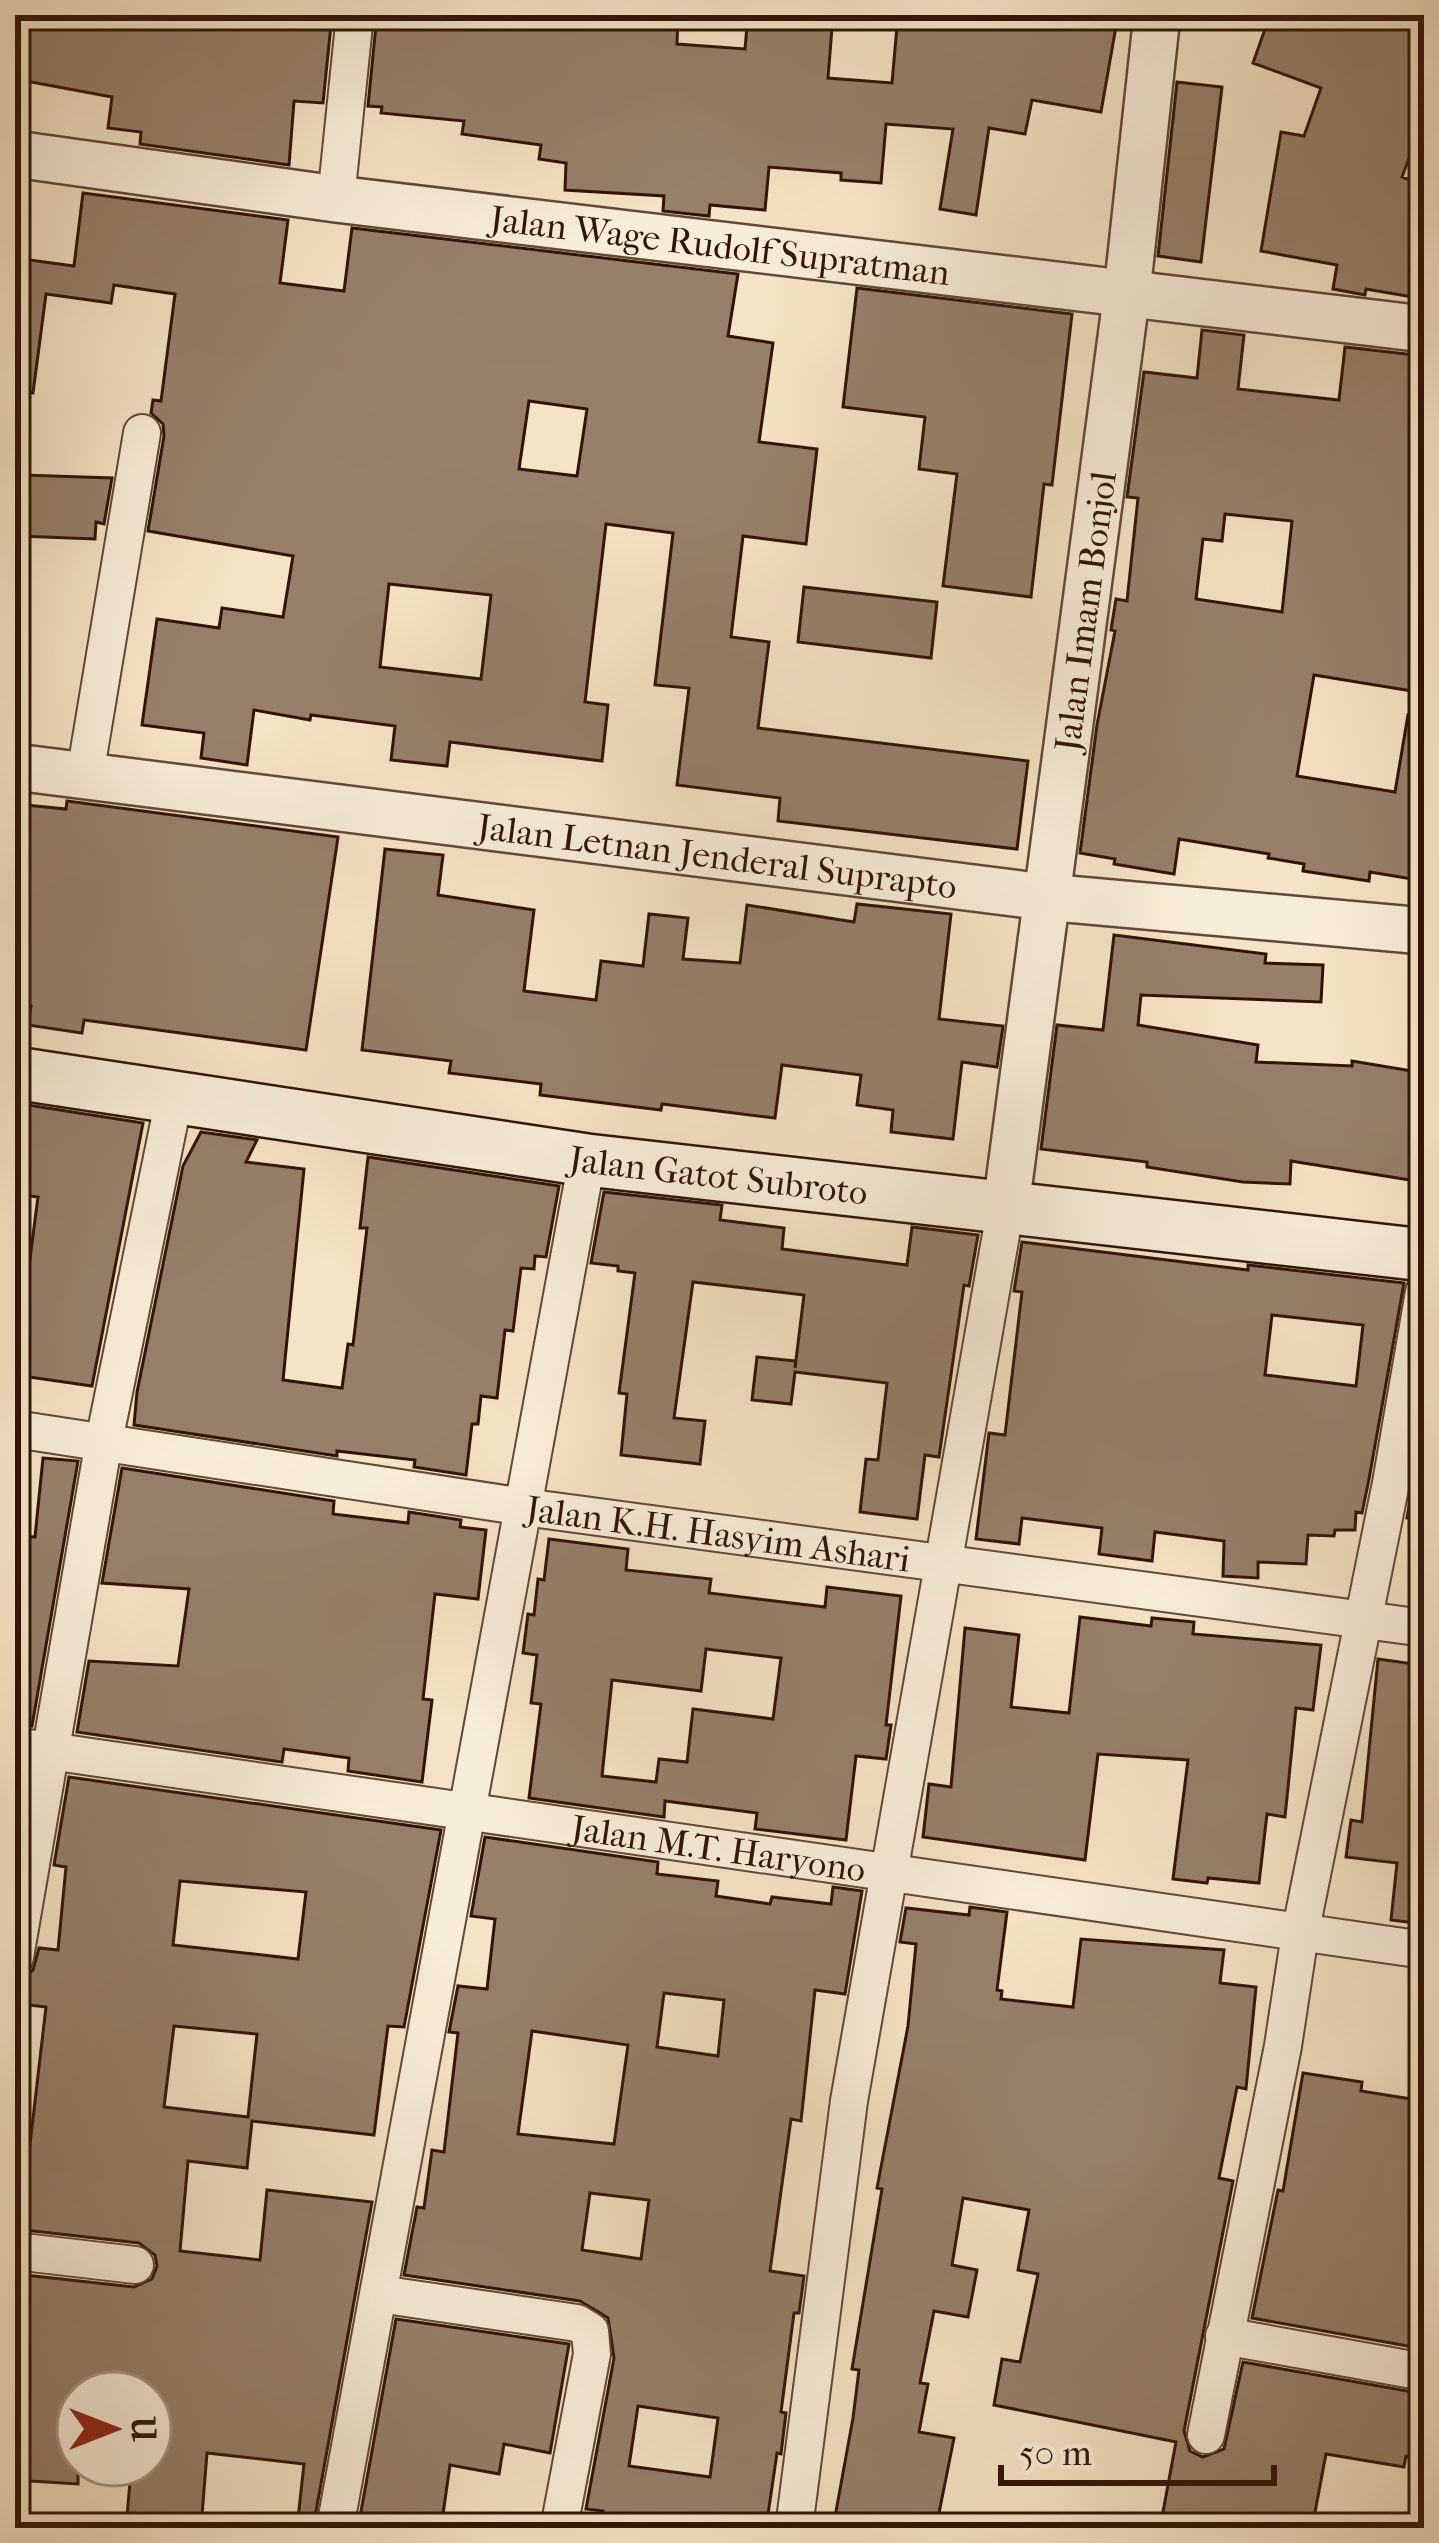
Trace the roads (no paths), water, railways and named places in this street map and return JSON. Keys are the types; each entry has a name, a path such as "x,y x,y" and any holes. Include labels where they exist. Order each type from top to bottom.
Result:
{"main road":[{"name":"Jalan Gatot Subroto","path":"15,1073 587,1160 1424,1256"}],"street":[{"path":"336,199 355,15"},
{"name":"Jalan Imam Bonjol","path":"1006,1206 1127,292 1157,15"},
{"name":"Jalan Wage Rudolf Supratman","path":"15,154 336,199 1424,328"},
{"path":"85,775 142,434"},
{"name":"Jalan Letnan Jenderal Suprapto","path":"15,767 1045,897 1424,931"},
{"path":"15,1957 104,1442 175,1099"},
{"path":"335,2528 587,1160"},
{"path":"794,2528 849,2101 1006,1206"},
{"path":"1206,2435 1424,1292"},
{"name":"Jalan K.H. Hasyim Ashari","path":"15,1429 524,1507 1424,1628"},
{"name":"Jalan M.T. Haryono","path":"15,1746 1424,1950"},
{"path":"15,2251 135,2265"},
{"path":"379,2294 577,2324 590,2331 592,2354 559,2528"},
{"path":"1224,2336 1424,2372"}]}
